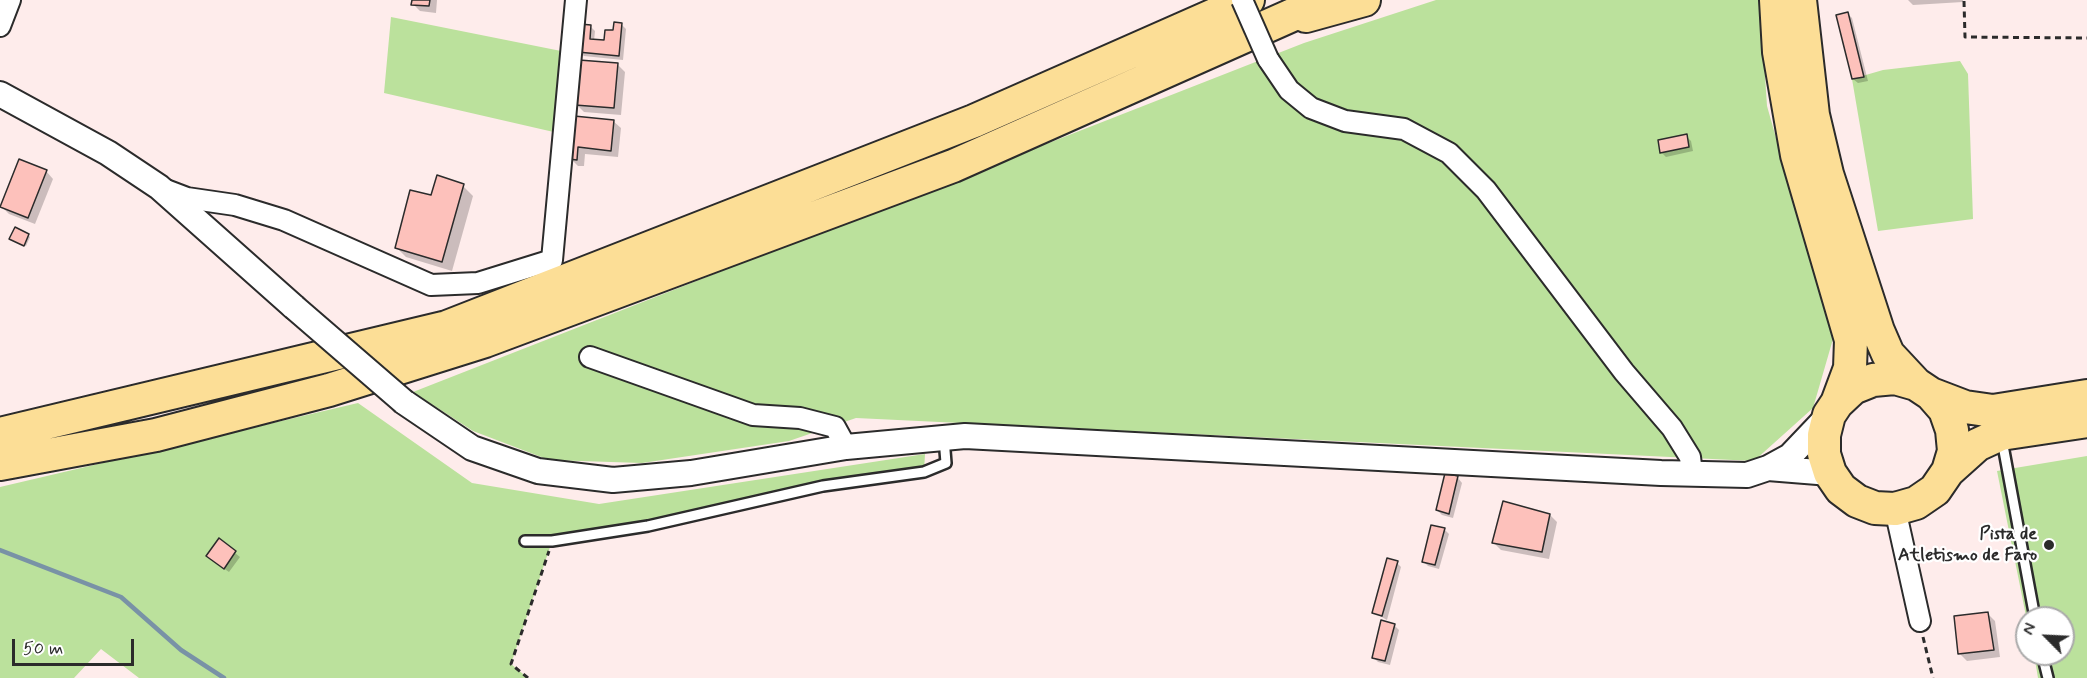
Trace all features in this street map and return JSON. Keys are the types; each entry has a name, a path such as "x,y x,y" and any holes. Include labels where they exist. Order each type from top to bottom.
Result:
{"main road":[{"path":"0,435 447,327 974,122 1248,0"},
{"path":"0,464 156,435 329,390 485,341 953,166 1326,0"},
{"path":"1276,24 1364,0"},
{"path":"1776,0 1779,52 1797,155 1851,340 1850,368 1833,409 1824,444 1830,473 1841,489 1857,501 1875,508 1895,509 1916,503 1935,490 1948,471 1977,445 2001,434 2087,421"},
{"path":"1800,0 1813,115 1827,174 1878,331 1888,354 1945,410 1952,430 1954,451 1948,471"},
{"path":"1833,409 1853,388 1873,380 1895,378 1965,407 1993,411 2087,396"}],"street":[{"path":"0,26 10,0"},
{"path":"159,188 187,198 236,205 284,220 431,285 478,283 552,260 576,0"},
{"path":"1242,0 1268,59 1289,90 1311,108 1345,121 1404,129 1449,153 1486,190 1624,372 1672,428 1690,457 1692,474"},
{"path":"0,94 108,153 159,188 404,402 472,448 538,471 613,480 691,473 846,447 965,436 1747,475 1768,468 1790,456 1833,409"},
{"path":"201,223 236,205"},
{"path":"590,357 753,415 800,418 835,427 846,447"},
{"path":"1768,468 1830,473"},
{"path":"1895,509 1920,621"}],"lane":[{"path":"2001,434 2033,606"},
{"path":"525,541 552,541 648,526 823,486 924,472 946,463 944,438"}],"path":[{"path":"1964,1 1965,37 2087,38"},
{"path":"528,678 511,664 552,541"},
{"path":"1920,621 1933,678"}],"green space":[{"path":"1436,0 1760,0 1767,106 1833,339 1813,408 1754,461 856,418 789,441 642,463 549,460 473,431 413,392 1304,43"},
{"path":"391,17 561,51 558,133 384,93"},
{"path":"1960,61 1968,74 1973,219 1878,231 1852,79 1883,70"},
{"path":"358,403 472,483 599,504 925,454 924,472 823,486 552,541 511,664 528,678 139,678 101,649 74,678 0,678 0,487"},
{"name":"Pista de Atletismo de Faro","path":"2087,456 2087,678 2038,678 2036,666 2075,666 2075,606 2024,606 1997,471"}],"building":[{"path":"412,0 430,0 429,6 411,5"},
{"path":"1848,12 1864,77 1852,79 1836,15"},
{"path":"614,22 622,23 619,56 578,52 580,24 591,25 590,39 604,40 605,30 613,30"},
{"path":"579,60 618,63 614,108 575,105"},
{"path":"574,116 614,120 611,151 578,147 577,160 569,159"},
{"path":"1687,134 1689,147 1660,153 1658,140"},
{"path":"19,159 47,170 28,218 0,207"},
{"path":"437,175 464,184 442,262 395,248 410,190 431,195"},
{"path":"15,227 29,234 24,246 9,239"},
{"path":"1445,473 1458,476 1449,514 1436,510"},
{"path":"1503,501 1550,514 1542,552 1492,543"},
{"path":"1431,525 1445,528 1435,565 1422,562"},
{"path":"219,538 236,551 224,569 206,556"},
{"path":"1387,558 1398,561 1382,616 1372,613"},
{"path":"1988,612 1994,650 1958,654 1954,616"},
{"path":"1381,620 1395,624 1385,661 1372,658"}],"waterway":[{"path":"0,550 121,597 181,650 224,678"}],"place":[{"name":"Pista de Atletismo de Faro","path":"2049,545"}]}
